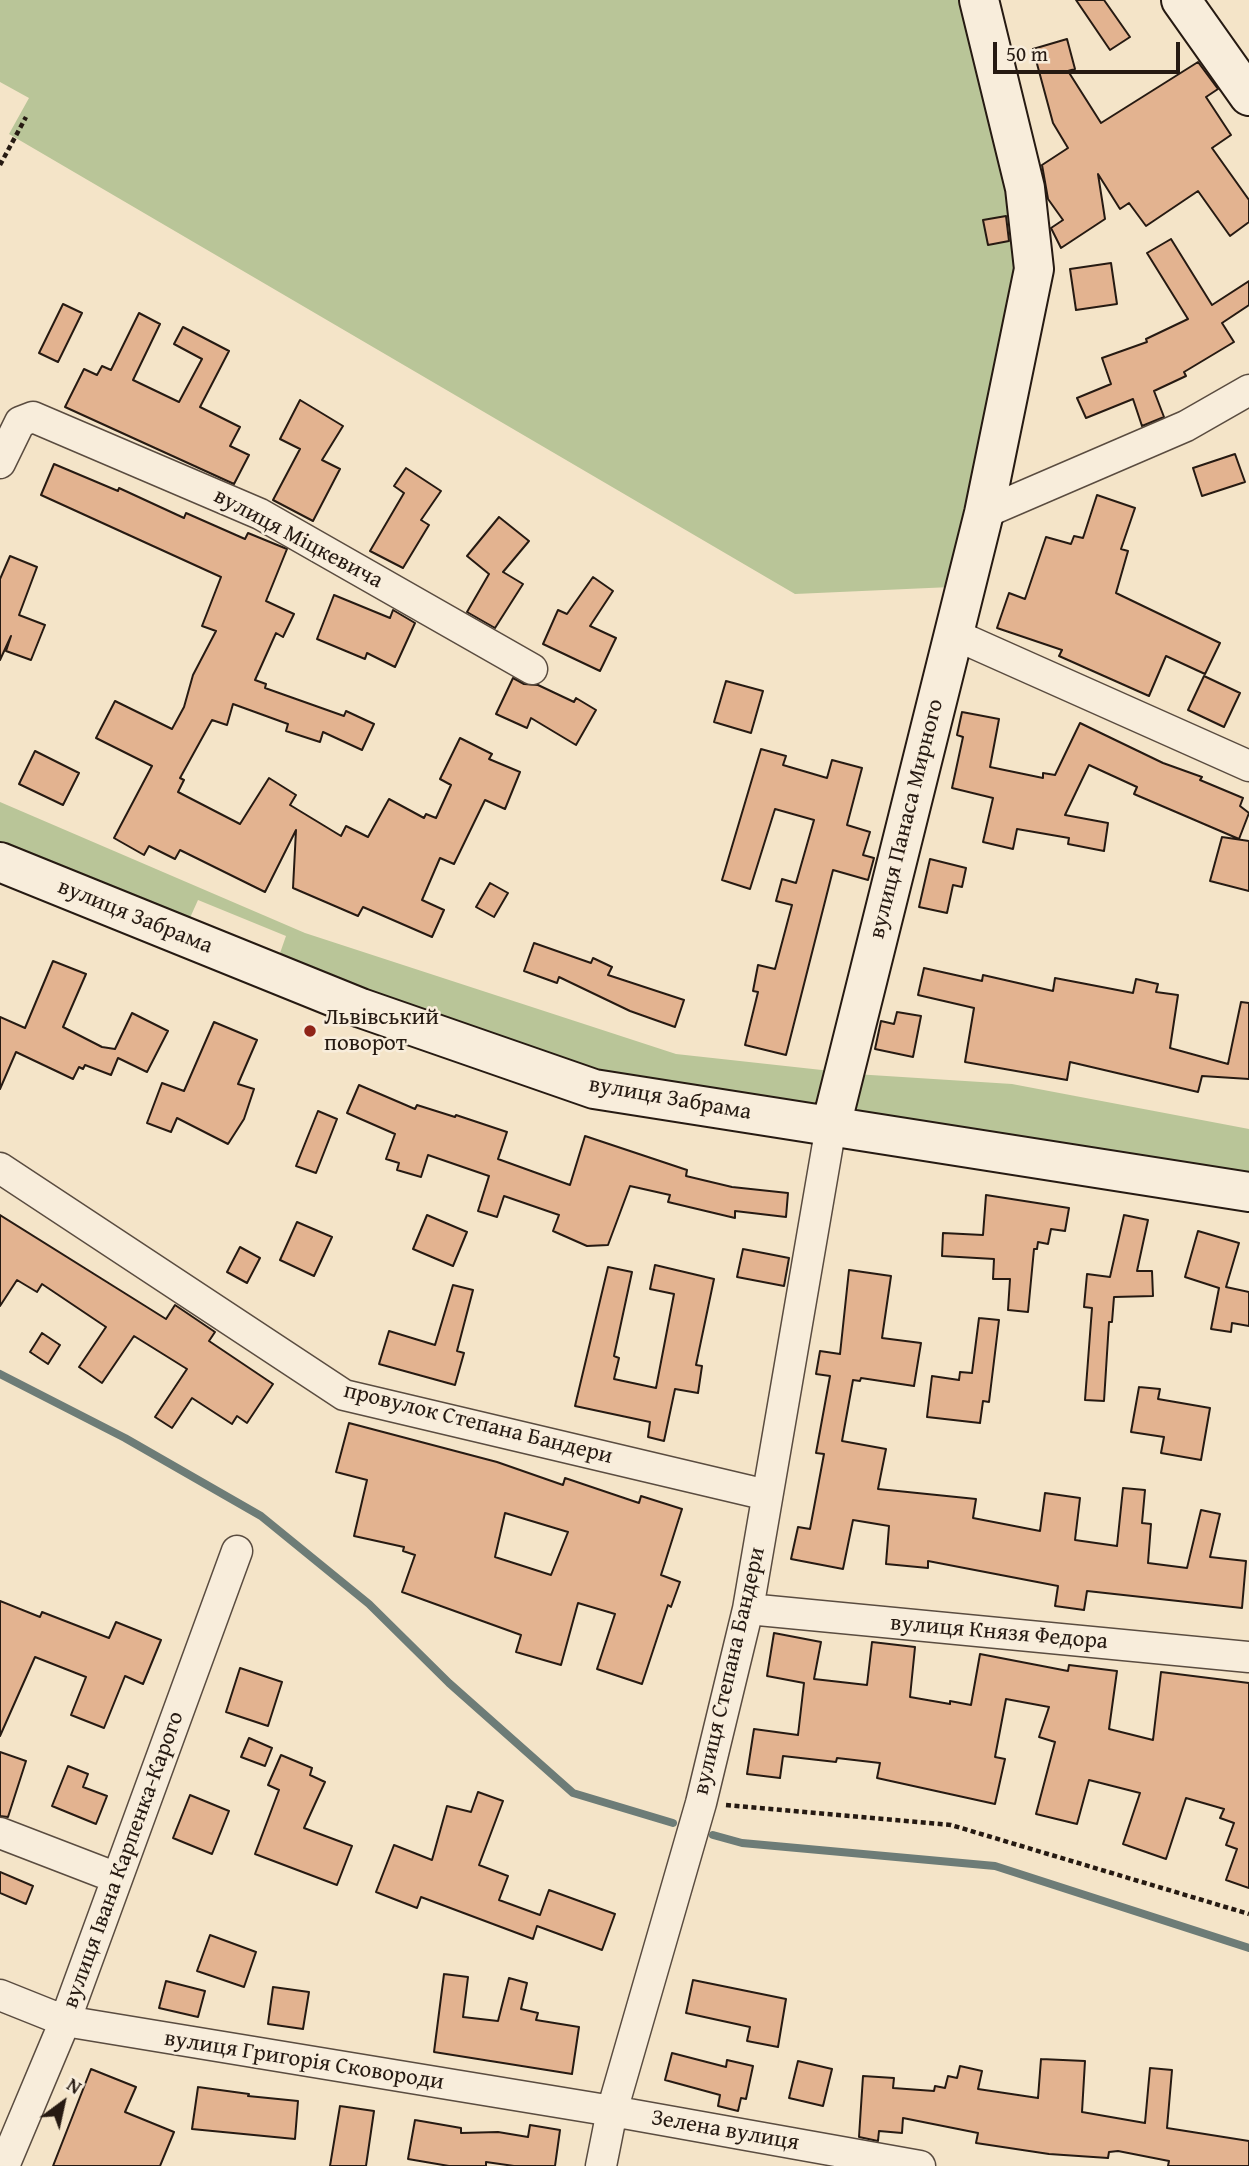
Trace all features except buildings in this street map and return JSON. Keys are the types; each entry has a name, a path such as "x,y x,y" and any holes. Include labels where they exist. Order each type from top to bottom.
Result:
{"main road":[{"name":"вулиця Панаса Мирного","path":"831,1126 984,513 1034,269 1025,188 979,0"},
{"path":"1181,0 1249,96"},
{"name":"вулиця Забрама","path":"0,862 361,1008 594,1089 1249,1192"}],"street":[{"path":"984,513 1186,426 1249,390"},
{"name":"вулиця Міцкевича","path":"0,463 20,422 33,417 260,514 532,669"},
{"path":"953,634 1249,766"},
{"name":"вулиця Степана Бандери","path":"601,2166 612,2111 701,1803 748,1609 831,1126"},
{"name":"провулок Степана Бандери","path":"0,1168 344,1395 767,1494"},
{"name":"вулиця Івана Карпенка-Карого","path":"4,2166 65,2021 237,1551"},
{"name":"вулиця Князя Федора","path":"748,1609 1249,1657"},
{"path":"0,1833 117,1878"},
{"name":"вулиця Григорія Сковороди","path":"0,1995 65,2021 612,2111"},
{"name":"Зелена вулиця","path":"612,2111 920,2166"}],"path":[{"path":"0,165 26,117"},
{"path":"701,1803 951,1825 1249,1914"}],"green space":[{"path":"0,0 965,0 1012,190 1022,269 951,587 795,594 9,134 29,98 0,82"},
{"path":"0,802 305,933 676,1054 831,1071 822,1107 598,1072 367,992 279,956 286,936 198,900 189,920 0,843"},
{"path":"855,1074 1012,1084 1249,1129 1249,1174 846,1110"}],"waterway":[{"path":"0,1374 125,1438 261,1516 369,1604 449,1683 573,1793 673,1823"},
{"path":"713,1835 742,1843 995,1866 1249,1948"}],"place":[{"name":"Львівський поворот","path":"310,1031"}]}
